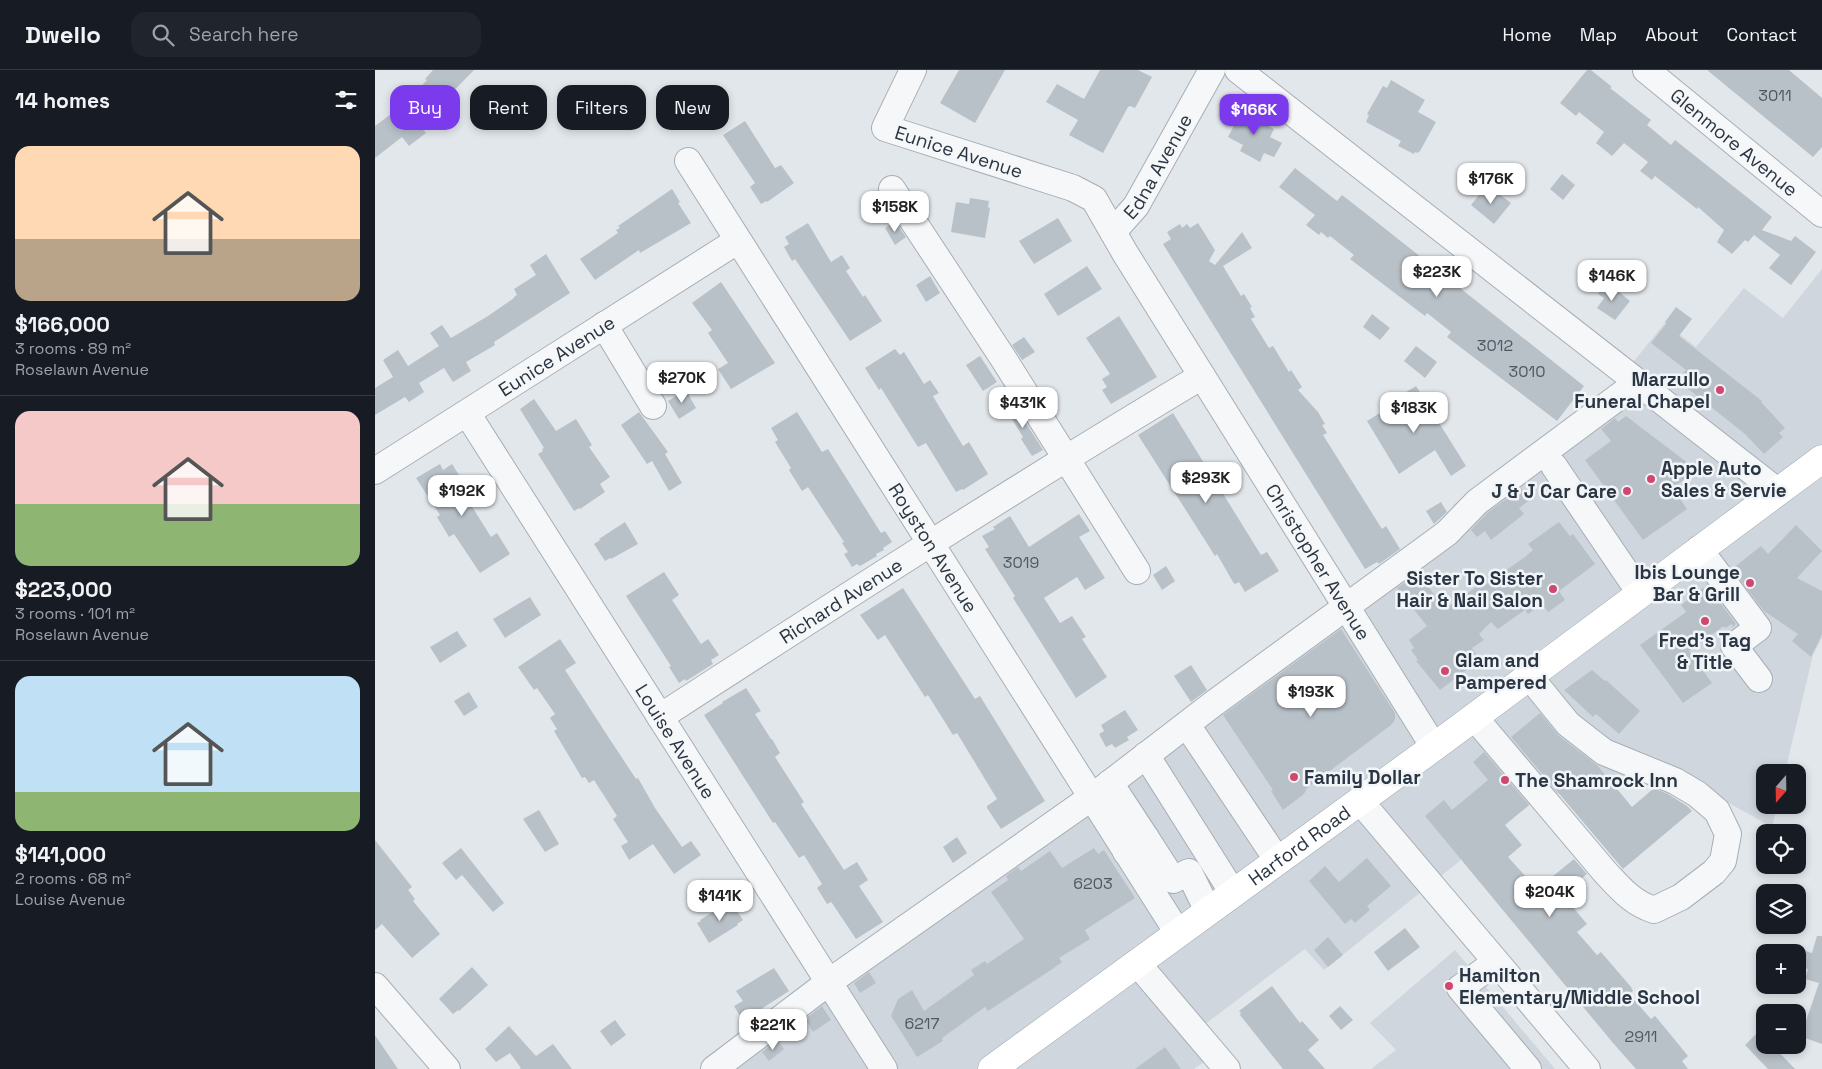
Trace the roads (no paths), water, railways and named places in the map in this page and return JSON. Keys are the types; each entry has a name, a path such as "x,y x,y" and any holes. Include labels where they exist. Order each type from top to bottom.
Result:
{"main road":[{"name":"Harford Road","path":"1005,1065 1137,963 1474,718 1822,459"}],"street":[{"name":"Eunice Avenue","path":"913,70 885,128 1073,188 1094,199"},
{"name":"Edna Avenue","path":"1113,232 1136,206 1212,70"},
{"path":"1237,70 1777,491"},
{"name":"Glenmore Avenue","path":"1646,70 1822,214"},
{"name":"Royston Avenue","path":"688,161 737,241 930,542 1101,790 1136,845 1178,933"},
{"path":"892,189 1003,358 1137,571"},
{"name":"Christopher Avenue","path":"1094,199 1202,376 1434,746"},
{"name":"Eunice Avenue","path":"375,471 737,241"},
{"path":"603,325 653,406"},
{"name":"Richard Avenue","path":"660,716 930,542 1202,376"},
{"path":"714,1069 829,982 1101,790 1187,724 1447,533 1477,502 1637,383"},
{"name":"Louise Avenue","path":"467,413 884,1069"},
{"path":"1554,466 1641,593"},
{"path":"1699,549 1758,628 1734,646 1759,679"},
{"path":"1474,718 1605,872 1626,895 1640,904 1655,910 1681,897 1714,872 1723,861 1728,834 1717,811 1697,794 1675,780 1604,752 1568,724 1529,676"},
{"path":"1187,724 1278,861"},
{"path":"1146,756 1233,893"},
{"path":"1360,801 1587,1069"},
{"path":"1136,845 1173,880 1189,872 1209,911"},
{"path":"1496,962 1460,988 1528,1069"},
{"path":"1137,963 1227,1069"},
{"path":"375,986 447,1069"}],"place":[{"name":"Marzullo Funeral Chapel","path":"1720,390"},
{"name":"Apple Auto Sales & Servie","path":"1651,479"},
{"name":"J & J Car Care","path":"1627,491"},
{"name":"Ibis Lounge Bar & Grill","path":"1750,583"},
{"name":"Sister To Sister Hair & Nail Salon","path":"1553,589"},
{"name":"Fred's Tag & Title","path":"1705,621"},
{"name":"Glam and Pampered","path":"1445,671"},
{"name":"Family Dollar","path":"1294,777"},
{"name":"The Shamrock Inn","path":"1505,780"},
{"name":"Hamilton Elementary/Middle School","path":"1449,986"}]}
